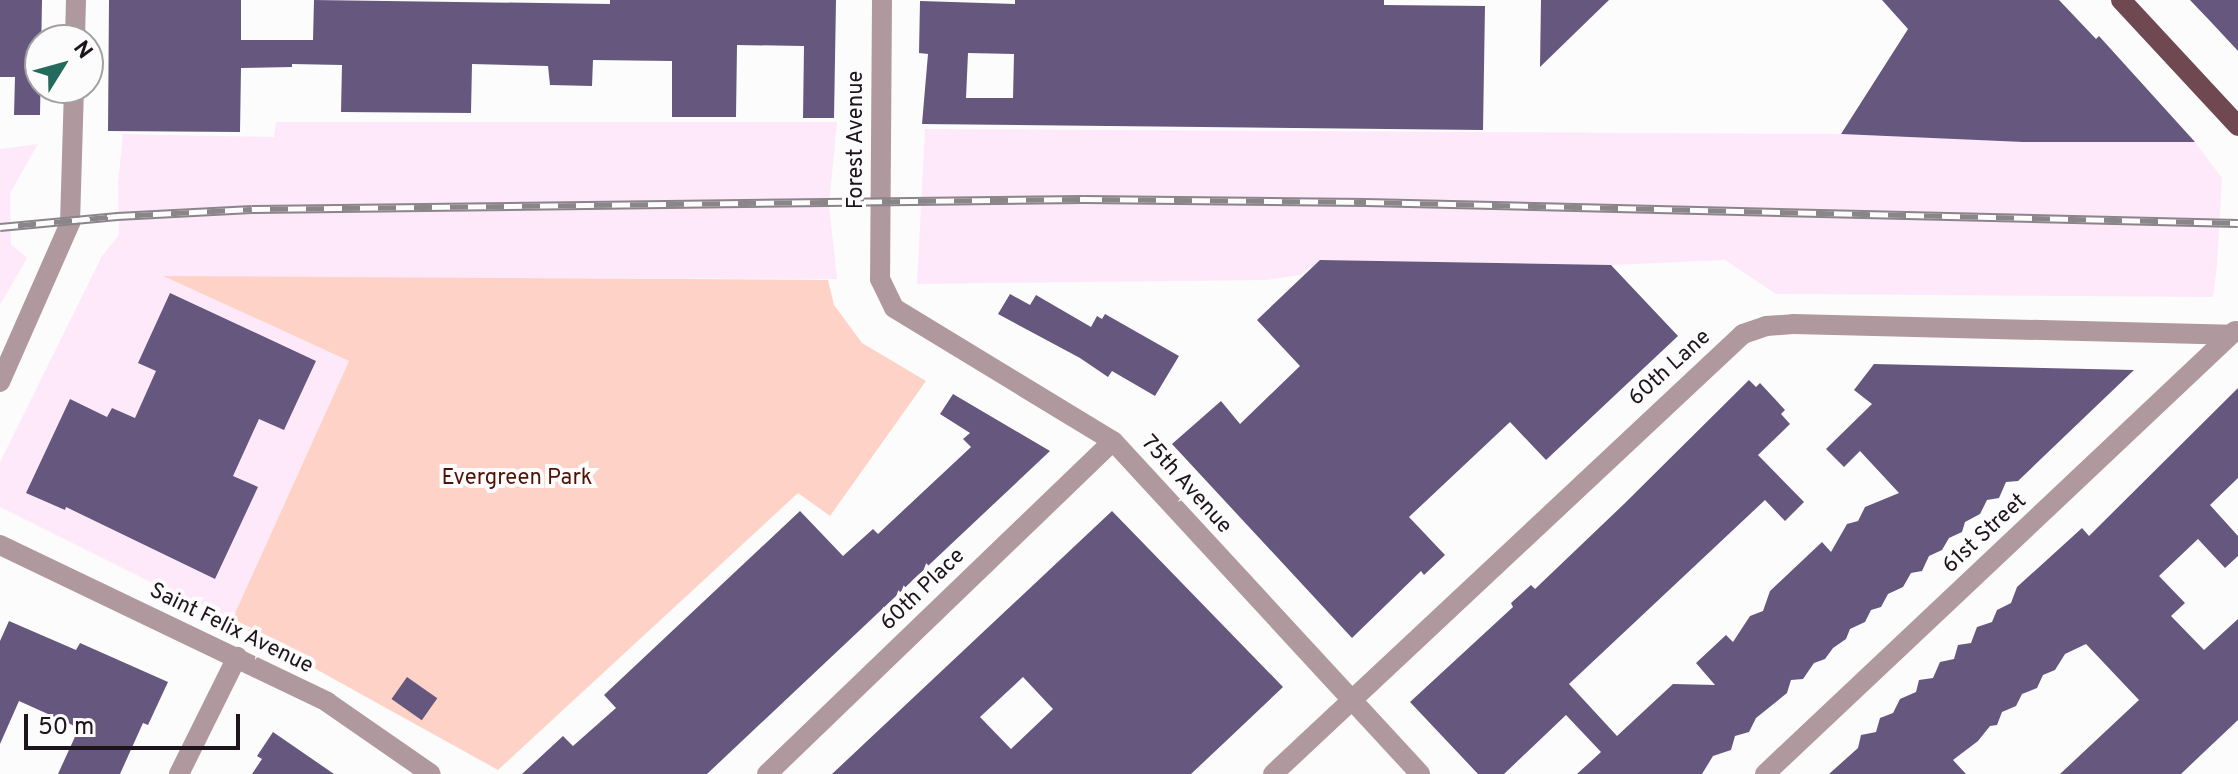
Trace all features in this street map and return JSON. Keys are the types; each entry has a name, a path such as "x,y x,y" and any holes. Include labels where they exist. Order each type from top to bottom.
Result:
{"main road":[{"path":"2121,0 2238,126"}],"street":[{"path":"75,24 76,0"},
{"name":"Forest Avenue","path":"880,279 882,0"},
{"path":"0,382 70,223 74,104"},
{"name":"75th Avenue","path":"880,279 894,308 1113,441 1420,774"},
{"name":"60th Lane","path":"1273,774 1743,334 1766,326 1793,324 2234,332"},
{"name":"61st Street","path":"1765,774 2234,332"},
{"name":"60th Place","path":"767,774 1113,441"},
{"name":"Saint Felix Avenue","path":"0,545 327,702 431,774"},
{"path":"179,774 237,657"}],"shaded area":[{"path":"276,122 837,122 829,204 837,279 165,277 349,361 231,622 0,507 0,462 102,256 119,235 118,183 123,134 274,137"},
{"path":"925,129 1841,134 2023,142 2195,142 2222,178 2217,265 2213,297 1776,294 1725,260 1611,265 1321,260 1300,275 1267,280 917,284"},
{"path":"38,144 10,193 11,244 27,258 0,305 0,149"}],"green space":[{"name":"Evergreen Park","path":"163,276 828,280 834,305 862,343 926,381 830,516 798,493 498,770 231,622 349,361"}],"building":[{"path":"0,0 42,0 42,24 24,24 24,104 40,104 40,115 14,115 15,77 0,77"},
{"path":"109,0 241,0 241,40 313,40 314,0 610,4 610,0 836,0 834,118 803,118 804,46 737,45 736,117 672,117 672,61 593,60 592,86 550,85 548,66 472,64 471,113 341,112 342,65 292,64 292,67 241,68 240,132 108,131"},
{"path":"1015,0 1384,0 1384,5 1485,6 1483,130 922,124 928,54 919,53 920,1 1015,4","holes":["968,53 1014,54 1013,98 966,98"]},
{"path":"1541,0 1609,0 1540,67"},
{"path":"1882,0 2059,0 2096,39 2099,36 2195,142 2023,142 1841,134 1908,29"},
{"path":"2190,0 2238,0 2238,51 2211,22"},
{"path":"1320,260 1611,265 1678,336 1546,460 1510,422 1409,517 1445,555 1424,575 1421,571 1352,638 1172,444 1221,401 1240,424 1300,366 1257,320"},
{"path":"170,293 316,361 284,430 259,419 233,476 258,487 215,579 66,507 65,510 26,493 70,399 107,417 112,408 135,418 156,371 138,363"},
{"path":"1010,294 1030,305 1036,295 1091,327 1097,316 1102,319 1105,314 1179,356 1155,396 1112,371 1108,377 1080,358 998,314"},
{"path":"1874,364 2134,370 2018,481 2006,482 1999,498 1987,500 1980,514 1965,522 1962,532 1949,538 1942,550 1929,556 1922,571 1911,573 1903,587 1888,594 1881,607 1871,610 1865,622 1850,629 1846,639 1833,648 1825,659 1814,663 1803,679 1791,680 1787,693 1756,718 1749,732 1735,736 1731,750 1713,756 1702,774 1577,774 1601,752 1566,715 1504,774 1478,774 1410,702 1513,607 1511,603 1531,585 1535,589 1749,380 1756,387 1760,383 1785,410 1781,414 1790,424 1758,455 1804,502 1785,521 1765,500 1569,684 1617,736 1673,684 1715,685 1696,663 1726,635 1733,642 1750,616 1763,611 1770,591 1822,542 1831,552 1847,524 1858,521 1865,507 1899,493 1860,451 1844,467 1826,449 1872,404 1854,390"},
{"path":"2238,388 2238,478 2210,505 2238,536 2238,556 2225,568 2198,539 2159,576 2185,603 2171,616 2204,650 2238,619 2238,720 2181,774 2060,774 2139,700 2086,644 2065,654 2055,670 2043,675 2037,688 2022,694 2016,706 2002,712 1997,725 1990,726 1978,741 1953,760 1966,774 1829,774 1858,748 1861,735 1876,732 1880,718 1893,713 1900,699 1916,692 1919,680 1933,678 1940,662 1954,659 1958,645 1971,643 1977,627 1992,622 1997,610 2011,603 2017,587 2082,528 2089,536"},
{"path":"953,394 1050,451 707,774 522,774 563,736 573,746 616,708 604,695 800,511 843,556 873,529 878,534 971,447 963,439 970,433 940,414"},
{"path":"1112,511 1283,687 1191,774 832,774","holes":["1023,677 1053,709 1011,749 980,717"]},
{"path":"9,621 76,650 80,643 168,682 148,725 143,723 120,774 58,774 79,728 19,701 0,744 0,641"},
{"path":"407,677 437,698 422,720 392,699"},
{"path":"273,732 334,774 252,774 262,759 257,756"}],"railway":[{"path":"0,227 117,216 252,209 1084,199 1366,202 2238,223"}]}
